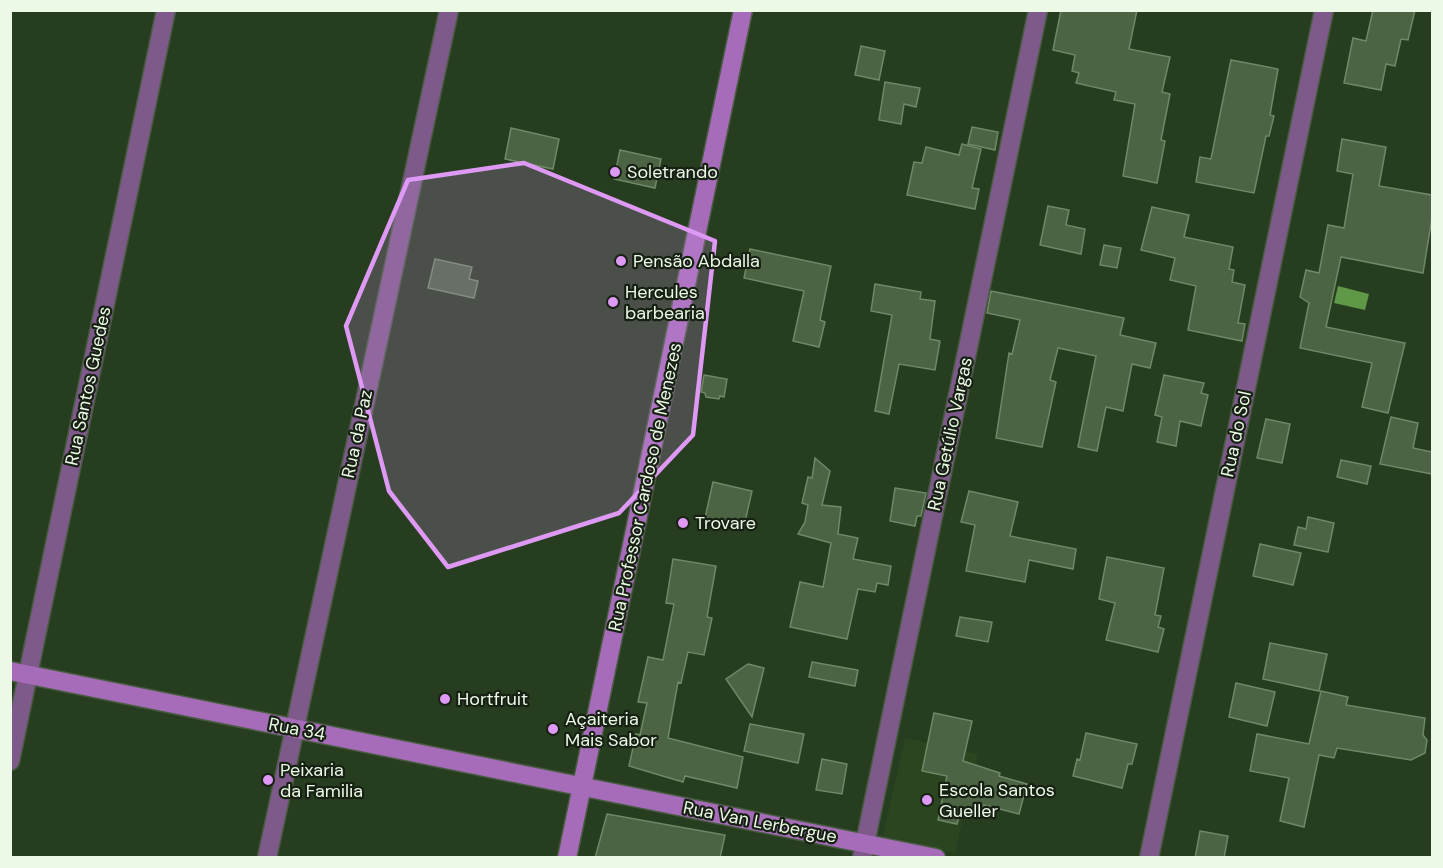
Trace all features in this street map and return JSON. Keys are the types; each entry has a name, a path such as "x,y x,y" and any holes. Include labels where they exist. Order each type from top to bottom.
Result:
{"street":[{"name":"Rua Santos Guedes","path":"10,761 20,673 166,10"},
{"name":"Rua da Paz","path":"267,858 448,10"},
{"name":"Rua Professor Cardoso de Menezes","path":"567,858 743,10"},
{"name":"Rua Getúlio Vargas","path":"864,850 1038,10"},
{"name":"Rua do Sol","path":"1149,858 1324,10"},
{"name":"Rua 34","path":"20,673 583,788"},
{"name":"Rua Van Lerbergue","path":"583,788 864,850 936,858"}],"highlighted area":[{"path":"524,163 715,241 693,435 619,513 448,567 389,491 346,326 408,180"}],"shaded area":[{"path":"1338,286 1369,294 1365,310 1334,303"},
{"path":"905,738 978,754 955,853 883,836"}],"building":[{"path":"1061,10 1137,10 1129,49 1170,57 1162,92 1170,94 1161,140 1165,141 1157,183 1123,176 1135,104 1114,100 1116,92 1076,83 1079,73 1072,71 1075,55 1053,50"},
{"path":"1373,10 1415,10 1408,40 1401,39 1395,66 1386,64 1381,90 1344,83 1353,38 1366,41"},
{"path":"861,46 885,51 879,80 855,75"},
{"path":"1231,60 1278,69 1270,115 1274,116 1269,136 1266,136 1254,193 1196,182 1200,157 1211,159"},
{"path":"885,82 920,88 916,107 904,104 901,124 879,120"},
{"path":"972,127 998,132 995,150 968,144"},
{"path":"511,128 559,139 553,169 505,159"},
{"path":"1342,139 1386,147 1379,186 1432,195 1432,218 1423,273 1341,257 1326,327 1405,343 1388,413 1362,407 1372,363 1300,348 1309,303 1300,297 1306,270 1319,273 1328,225 1344,228 1353,174 1337,171"},
{"path":"962,144 981,149 972,188 979,189 975,209 907,195 914,162 922,163 926,147 959,155"},
{"path":"620,150 661,159 655,188 614,179"},
{"path":"1048,206 1069,210 1066,225 1085,229 1081,254 1040,245"},
{"path":"1152,207 1189,215 1184,237 1233,247 1229,269 1234,270 1232,282 1245,285 1238,323 1245,324 1242,341 1188,330 1196,286 1170,280 1175,258 1141,250"},
{"path":"1104,245 1121,248 1117,268 1100,265"},
{"path":"750,249 831,266 820,320 825,322 819,347 793,341 804,291 744,278"},
{"path":"435,259 472,267 469,279 478,281 474,298 428,288"},
{"path":"875,284 921,292 920,299 935,301 930,339 940,341 935,370 899,364 889,414 875,411 892,315 871,311"},
{"path":"991,291 1124,318 1120,335 1156,343 1150,368 1132,364 1123,411 1106,407 1097,451 1078,447 1096,356 1058,348 1050,380 1056,382 1042,447 996,438 1009,353 1012,354 1020,320 987,313"},
{"path":"704,375 727,379 724,397 720,396 719,399 706,397 705,393 701,392"},
{"path":"1164,375 1204,383 1201,393 1208,395 1201,426 1180,421 1176,446 1157,442 1162,417 1155,415"},
{"path":"1391,417 1418,423 1413,448 1432,452 1432,474 1380,464"},
{"path":"1266,419 1290,424 1282,463 1257,458"},
{"path":"815,458 830,471 822,505 841,507 838,534 858,538 853,559 891,566 888,585 877,583 875,592 858,589 847,639 790,627 800,582 823,587 831,543 798,534 805,522 808,505 802,503 808,477 812,478"},
{"path":"1341,460 1371,466 1367,484 1337,477"},
{"path":"713,482 752,491 744,526 705,518"},
{"path":"895,488 926,493 921,516 917,516 915,526 890,521"},
{"path":"969,491 1018,502 1010,536 1076,549 1073,569 1029,560 1025,582 966,571 975,525 961,522"},
{"path":"1308,517 1334,523 1328,552 1294,545 1298,527 1306,529"},
{"path":"1260,544 1301,553 1293,585 1253,576"},
{"path":"1107,557 1164,568 1155,615 1161,616 1158,627 1164,629 1158,652 1106,640 1115,603 1099,599"},
{"path":"673,559 716,566 707,617 712,618 704,655 688,652 681,683 678,682 668,738 743,757 737,788 685,776 683,782 629,766 636,734 640,735 647,703 638,702 648,657 663,660 674,604 666,603"},
{"path":"960,617 992,622 988,642 956,636"},
{"path":"1270,643 1327,654 1319,691 1263,679"},
{"path":"812,662 858,670 855,686 809,677"},
{"path":"748,664 764,668 752,717 726,679"},
{"path":"1236,683 1275,692 1267,726 1229,717"},
{"path":"1321,691 1348,697 1346,705 1425,718 1423,735 1427,740 1425,753 1411,760 1337,748 1334,758 1319,755 1304,827 1280,821 1289,778 1250,771 1257,734 1309,744"},
{"path":"934,713 972,721 963,761 1000,773 999,776 1027,784 1019,814 984,805 981,815 961,809 957,824 938,820 947,776 922,771"},
{"path":"750,724 804,734 798,763 744,751"},
{"path":"1086,733 1137,744 1132,764 1128,764 1122,788 1073,776 1077,759 1080,760"},
{"path":"822,759 847,764 842,794 816,790"},
{"path":"607,814 725,835 720,858 595,858"},
{"path":"1200,831 1228,836 1224,858 1195,858"}],"place":[{"name":"Soletrando","path":"615,172"},
{"name":"Pensão Abdalla","path":"621,261"},
{"name":"Hercules barbearia","path":"613,302"},
{"name":"Trovare","path":"683,523"},
{"name":"Hortfruit","path":"445,699"},
{"name":"Açaiteria Mais Sabor","path":"553,729"},
{"name":"Peixaria da Familia","path":"268,780"},
{"name":"Escola Santos Gueller","path":"927,800"}]}
